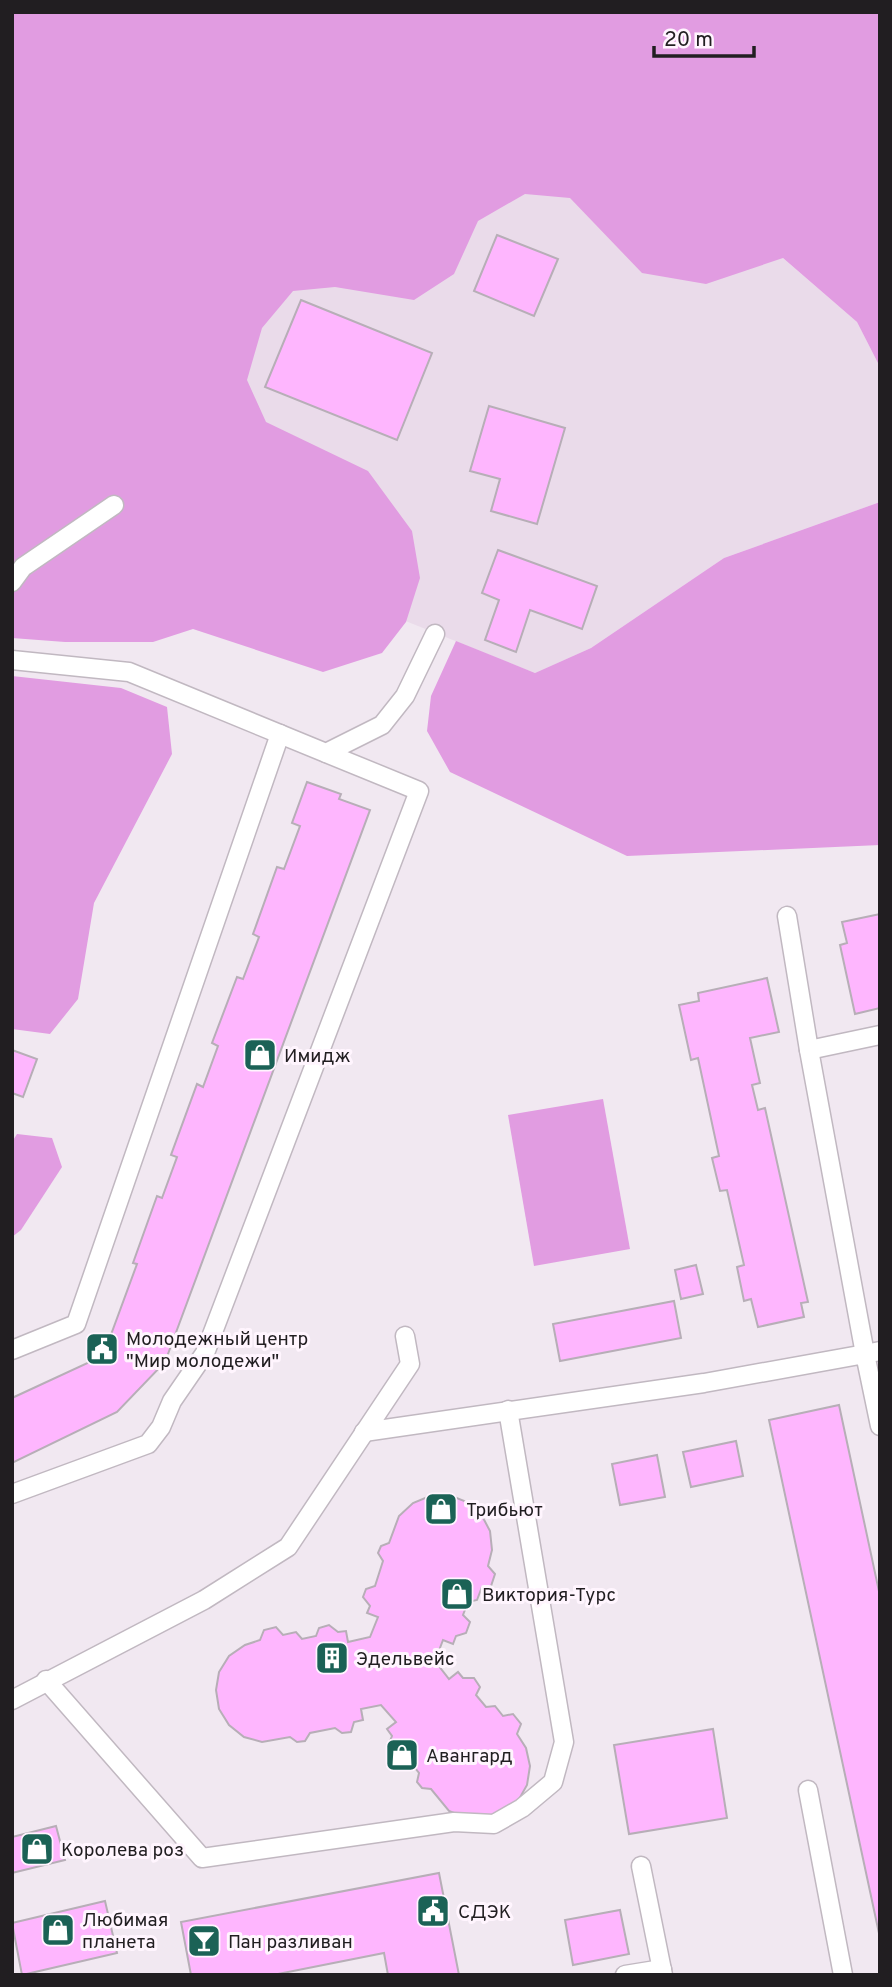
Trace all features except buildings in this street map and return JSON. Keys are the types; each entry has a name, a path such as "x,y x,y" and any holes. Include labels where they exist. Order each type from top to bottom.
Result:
{"lane":[{"path":"12,582 23,567 114,505"},
{"path":"326,753 382,725 405,696 435,634"},
{"path":"12,660 129,672 419,791 205,1353 172,1401 160,1427 148,1444 12,1494"},
{"path":"12,1350 76,1324 280,734"},
{"path":"787,916 809,1050 873,1353 880,1426"},
{"path":"809,1050 880,1035"},
{"path":"12,1700 204,1600 288,1547 410,1364 405,1336"},
{"path":"364,1432 704,1383 873,1353"},
{"path":"46,1681 202,1858 454,1822 494,1824 522,1808 552,1782 564,1742 508,1410"},
{"path":"808,1790 844,1975"},
{"path":"625,1975 663,1972 641,1866"}],"shaded area":[{"path":"12,12 880,12 880,367 857,322 783,258 706,284 642,273 570,198 525,194 478,221 454,274 414,300 335,287 293,291 262,328 247,380 266,422 368,471 412,531 420,578 406,622 382,653 323,672 193,629 153,642 65,642 12,638"},
{"path":"598,99 857,322 880,367 880,502 724,558 591,648 535,673 92,495 139,350"},
{"path":"880,502 880,845 627,856 450,772 427,731 431,696 456,641 535,673 591,648 724,558"},
{"path":"12,676 121,688 167,707 172,754 94,903 78,999 50,1034 12,1029"},
{"path":"603,1099 630,1249 534,1266 508,1115"},
{"path":"17,1134 52,1138 62,1167 21,1230 12,1237 12,1142"}],"place":[{"name":"Имидж","path":"260,1055"},
{"name":"Молодежный центр \"Мир молодежи\"","path":"102,1349"},
{"name":"Трибьют","path":"441,1509"},
{"name":"Виктория-Турс","path":"457,1594"},
{"name":"Эдельвейс","path":"332,1658"},
{"name":"Авангард","path":"402,1755"},
{"name":"Королева роз","path":"37,1849"},
{"name":"СДЭК","path":"433,1911"},
{"name":"Любимая планета","path":"58,1930"},
{"name":"Пан разливан","path":"204,1941"}]}
